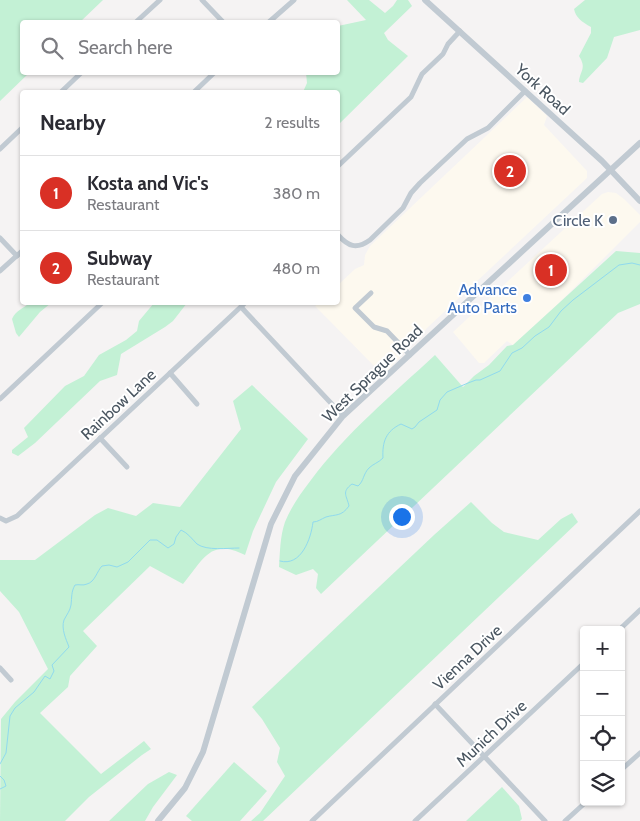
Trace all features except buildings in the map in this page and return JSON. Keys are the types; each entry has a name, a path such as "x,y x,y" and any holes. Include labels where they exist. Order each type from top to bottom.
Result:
{"street":[{"path":"138,20 160,0"},
{"path":"202,0 221,20"},
{"path":"271,20 294,0"},
{"name":"York Road","path":"425,0 640,200"},
{"path":"340,164 411,97 422,74 443,54 448,44 460,31"},
{"path":"63,90 79,75"},
{"path":"196,90 212,75"},
{"path":"340,237 353,247 370,240 404,208 411,193 420,183 467,139 488,128 525,91"},
{"path":"0,149 20,130"},
{"name":"West Sprague Road","path":"158,821 185,788 203,752 270,524 295,476 343,416 640,143"},
{"path":"0,238 17,256"},
{"path":"0,271 20,253"},
{"path":"371,293 356,308 374,327 387,331 410,355"},
{"path":"0,399 100,305"},
{"path":"243,305 343,416"},
{"name":"Rainbow Lane","path":"3,519 17,516 243,305"},
{"path":"170,373 197,404"},
{"path":"100,438 127,468"},
{"name":"Vienna Drive","path":"312,821 640,512"},
{"path":"623,626 640,610"},
{"name":"Munich Drive","path":"415,821 580,667"},
{"path":"0,668 11,680"},
{"path":"436,704 545,821"},
{"path":"625,766 640,753"},
{"path":"565,821 582,806"}],"shaded area":[{"path":"527,97 547,116 544,125 587,171 587,178 427,328 383,375 315,306 340,305 340,283 355,269 364,265 365,255 370,246"},
{"path":"608,192 616,193 624,199 640,215 640,222 561,301 513,345 507,341 484,363 479,363 453,332 602,194"}],"green space":[{"path":"0,0 103,0 82,20 20,20 20,75 27,75 0,101"},
{"path":"347,0 369,0 385,13 397,0 408,0 412,6 384,33 388,40 408,56 340,123 340,90 304,90 307,83 306,75 340,75 340,26 366,20"},
{"path":"585,0 640,0 640,30 614,37 607,58 583,83 579,82 583,64 579,56 591,33 591,27 580,20 574,9"},
{"path":"616,251 640,253 640,304 618,313 321,594 316,588 318,574 313,569 296,575 279,567 280,544 287,516 311,480 354,430 435,355 463,387 489,365 507,346 513,345"},
{"path":"27,305 49,305 40,312 19,337 12,319"},
{"path":"152,305 185,305 173,321 121,354 117,375 100,381 35,443 18,456 12,453 12,450 28,437 24,428 65,386 84,376 99,355 126,340 137,331 139,321"},
{"path":"252,385 308,439 276,482 253,531 245,555 233,550 216,550 203,559 183,584 150,566 83,631 97,646 70,676 68,687 40,713 101,774 144,741 151,749 89,797 65,821 0,821 1,719 48,669 19,612 0,591 0,560 35,560 95,515 108,508 136,516 153,503 180,507 241,429 233,401"},
{"path":"471,502 504,532 538,540 561,519 572,513 578,522 263,821 251,821 260,813 285,776 277,762 280,748 252,707"},
{"path":"234,762 267,791 240,821 192,821 186,816"},
{"path":"169,772 177,775 145,821 109,821 148,784"},
{"path":"502,787 519,806 522,819 520,821 466,821"}],"waterway":[{"path":"280,561 287,562 299,556 310,536 313,522 341,514 346,510 349,506 346,494 347,489 352,484 358,486 369,468 383,458 384,442 392,430 401,424 412,429 437,410 440,400 447,392 500,371 512,353 522,348 549,327 561,311 573,300 619,265 632,263 640,265"},
{"path":"0,764 6,753 10,716 15,708 34,692 45,676 50,679 54,671 52,665 69,647 64,634 63,623 71,607 72,592 75,585 90,583 102,566 117,567 128,562 150,540 157,540 168,548 174,544 181,530 188,534 197,544 206,548 239,548"},
{"path":"0,776 6,786 0,789"}],"place":[{"name":"Subway","path":"510,171"},
{"name":"Circle K","path":"613,220"},
{"name":"Kosta and Vic's","path":"551,270"},
{"name":"Advance Auto Parts","path":"527,298"}]}
